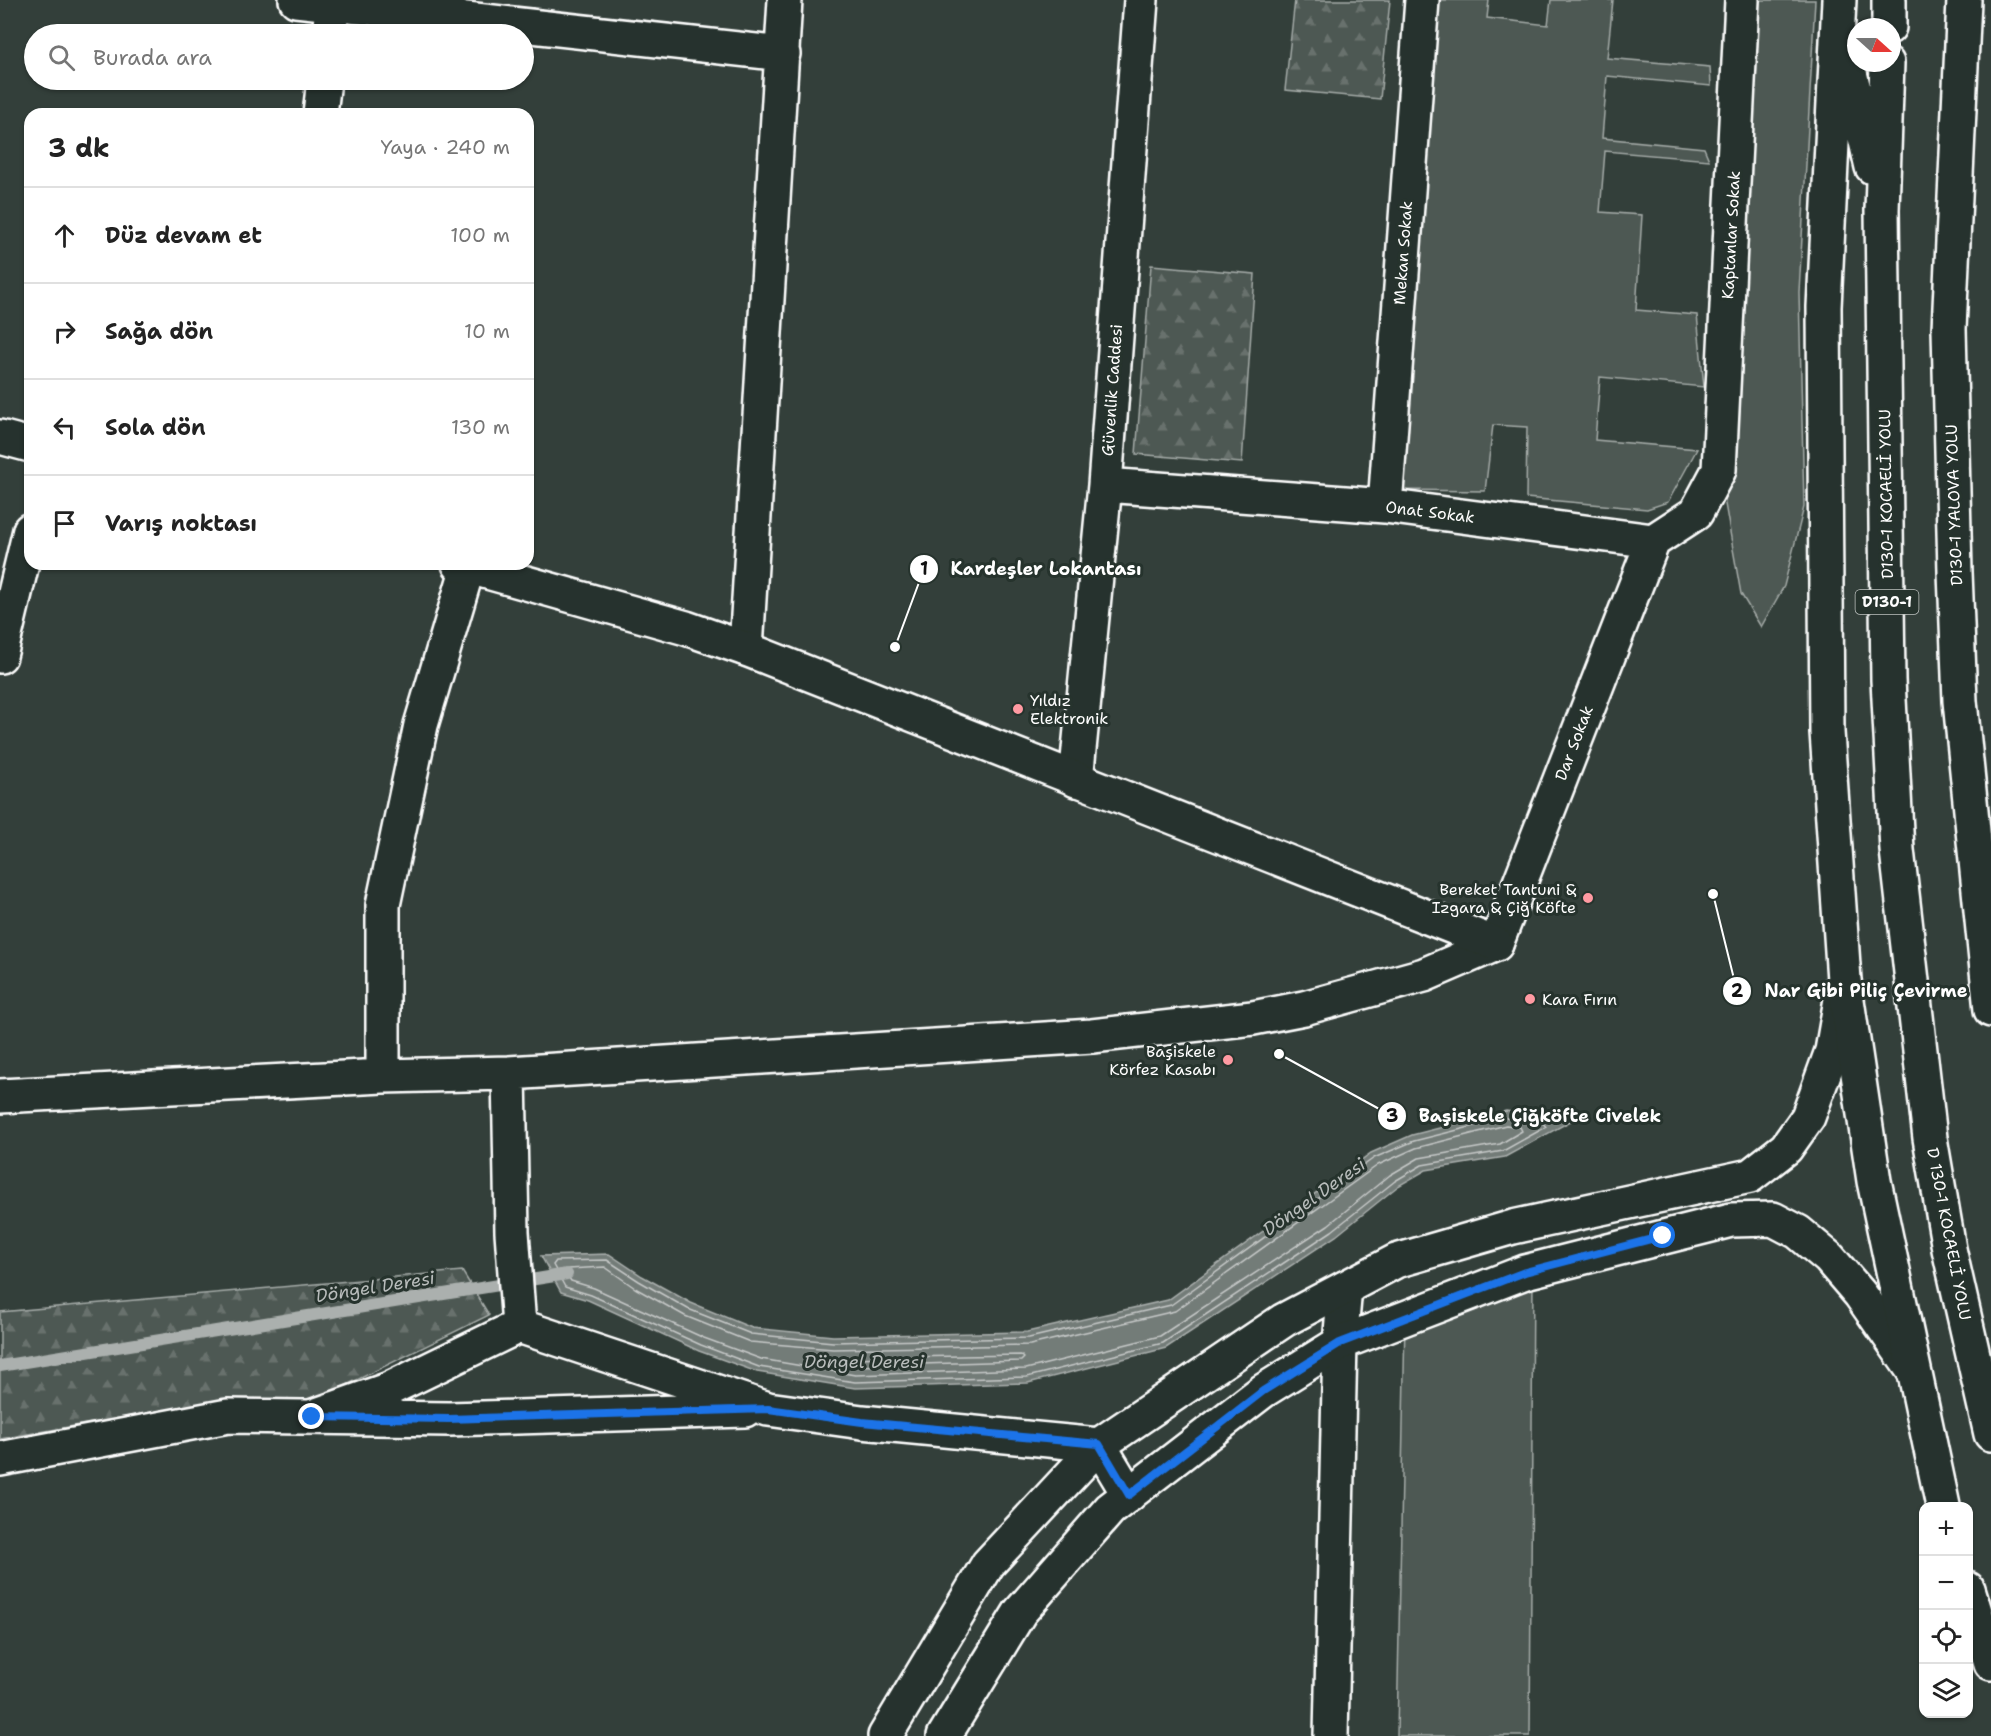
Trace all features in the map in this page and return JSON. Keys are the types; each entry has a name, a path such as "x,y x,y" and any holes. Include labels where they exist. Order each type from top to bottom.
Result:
{"main road":[{"path":"296,0 331,13 452,24"},
{"path":"746,649 785,0"},
{"name":"Güvenlik Caddesi","path":"1076,780 1105,484 1141,0"},
{"name":"Mekan Sokak","path":"1385,506 1422,0"},
{"name":"Kaptanlar Sokak","path":"1653,541 1696,513 1719,470 1742,0"},
{"path":"1888,18 1889,0"},
{"name":"D130-1 YALOVA YOLU","path":"1964,0 1949,329 1955,572 1960,700 1991,1010"},
{"path":"1839,12 1882,210"},
{"path":"1839,12 1824,342 1827,732 1844,980 1874,1181 1942,1502"},
{"path":"534,31 783,54"},
{"name":"D130-1 KOCAELİ YOLU","path":"1887,72 1882,210 1890,714 1897,850 1930,1138"},
{"path":"321,108 323,90"},
{"path":"0,437 24,443"},
{"name":"Onat Sokak","path":"1105,484 1385,506 1653,541"},
{"name":"Dar Sokak","path":"1496,944 1653,541"},
{"path":"0,656 24,555"},
{"path":"383,1076 383,905 421,725 462,570"},
{"path":"481,570 686,628 746,649 1496,944"},
{"path":"0,1096 383,1076 509,1073 1092,1036 1253,1018 1304,1008 1424,975 1496,944"},
{"path":"885,1736 988,1564 1099,1444 1284,1320 1396,1261 1513,1227 1750,1176 1786,1148 1808,1117 1832,1050 1844,980"},
{"path":"509,1073 512,1232 519,1326"},
{"name":"D 130-1 KOCAELİ YOLU","path":"1930,1138 1949,1250 1991,1434"},
{"path":"944,1736 1020,1612 1110,1509 1263,1391 1340,1343 1525,1272 1731,1220 1773,1219 1798,1232 1829,1258 1860,1294 1913,1370"},
{"path":"1331,1736 1340,1343 1345,1288"},
{"path":"312,1417 387,1390 519,1326 768,1409"},
{"path":"0,1459 228,1416 449,1419 768,1409 862,1422 1099,1444"},
{"path":"1099,1444 1129,1495"},
{"path":"1973,1605 1991,1663"}],"green space":[{"path":"1295,0 1390,0 1380,99 1285,90"},
{"path":"1432,0 1489,0 1487,18 1548,25 1551,0 1613,0 1607,58 1710,67 1711,86 1607,76 1602,138 1704,148 1709,160 1605,151 1600,212 1642,215 1636,310 1697,315 1704,387 1600,377 1595,440 1697,449 1668,502 1647,509 1526,498 1527,427 1493,425 1485,491 1398,490"},
{"path":"1742,0 1815,0 1799,292 1804,507 1784,586 1761,627 1741,594 1719,470"},
{"path":"1151,265 1255,274 1242,463 1136,454"},
{"path":"462,1271 489,1315 310,1403 222,1400 0,1439 0,1312"},
{"path":"1533,1273 1530,1736 1397,1736 1405,1321"}],"water":[{"name":"Döngel Deresi","path":"1506,1111 1571,1121 1505,1157 1426,1170 1398,1186 1336,1236 1166,1348 1028,1383 855,1388 757,1372 699,1351 588,1300 561,1292 541,1256 609,1254 642,1276 691,1303 752,1328 833,1336 1027,1332 1168,1300 1371,1153 1412,1135"}],"waterway":[{"name":"Döngel Deresi","path":"0,1366 567,1274"}],"place":[{"name":"Kardeşler Lokantası","path":"895,647"},
{"name":"Yıldız Elektronik","path":"1018,709"},
{"name":"Nar Gibi Piliç Çevirme","path":"1713,894"},
{"name":"Bereket Tantuni & Izgara & Çiğ Köfte","path":"1588,898"},
{"name":"Kara Fırın","path":"1530,999"},
{"name":"Başiskele Çiğköfte Civelek","path":"1279,1054"},
{"name":"Başiskele Körfez Kasabı","path":"1228,1060"}],"route":[{"path":"312,1417 449,1419 768,1409 862,1422 1099,1444 1129,1495 1263,1391 1340,1343 1525,1272 1663,1236"}]}
